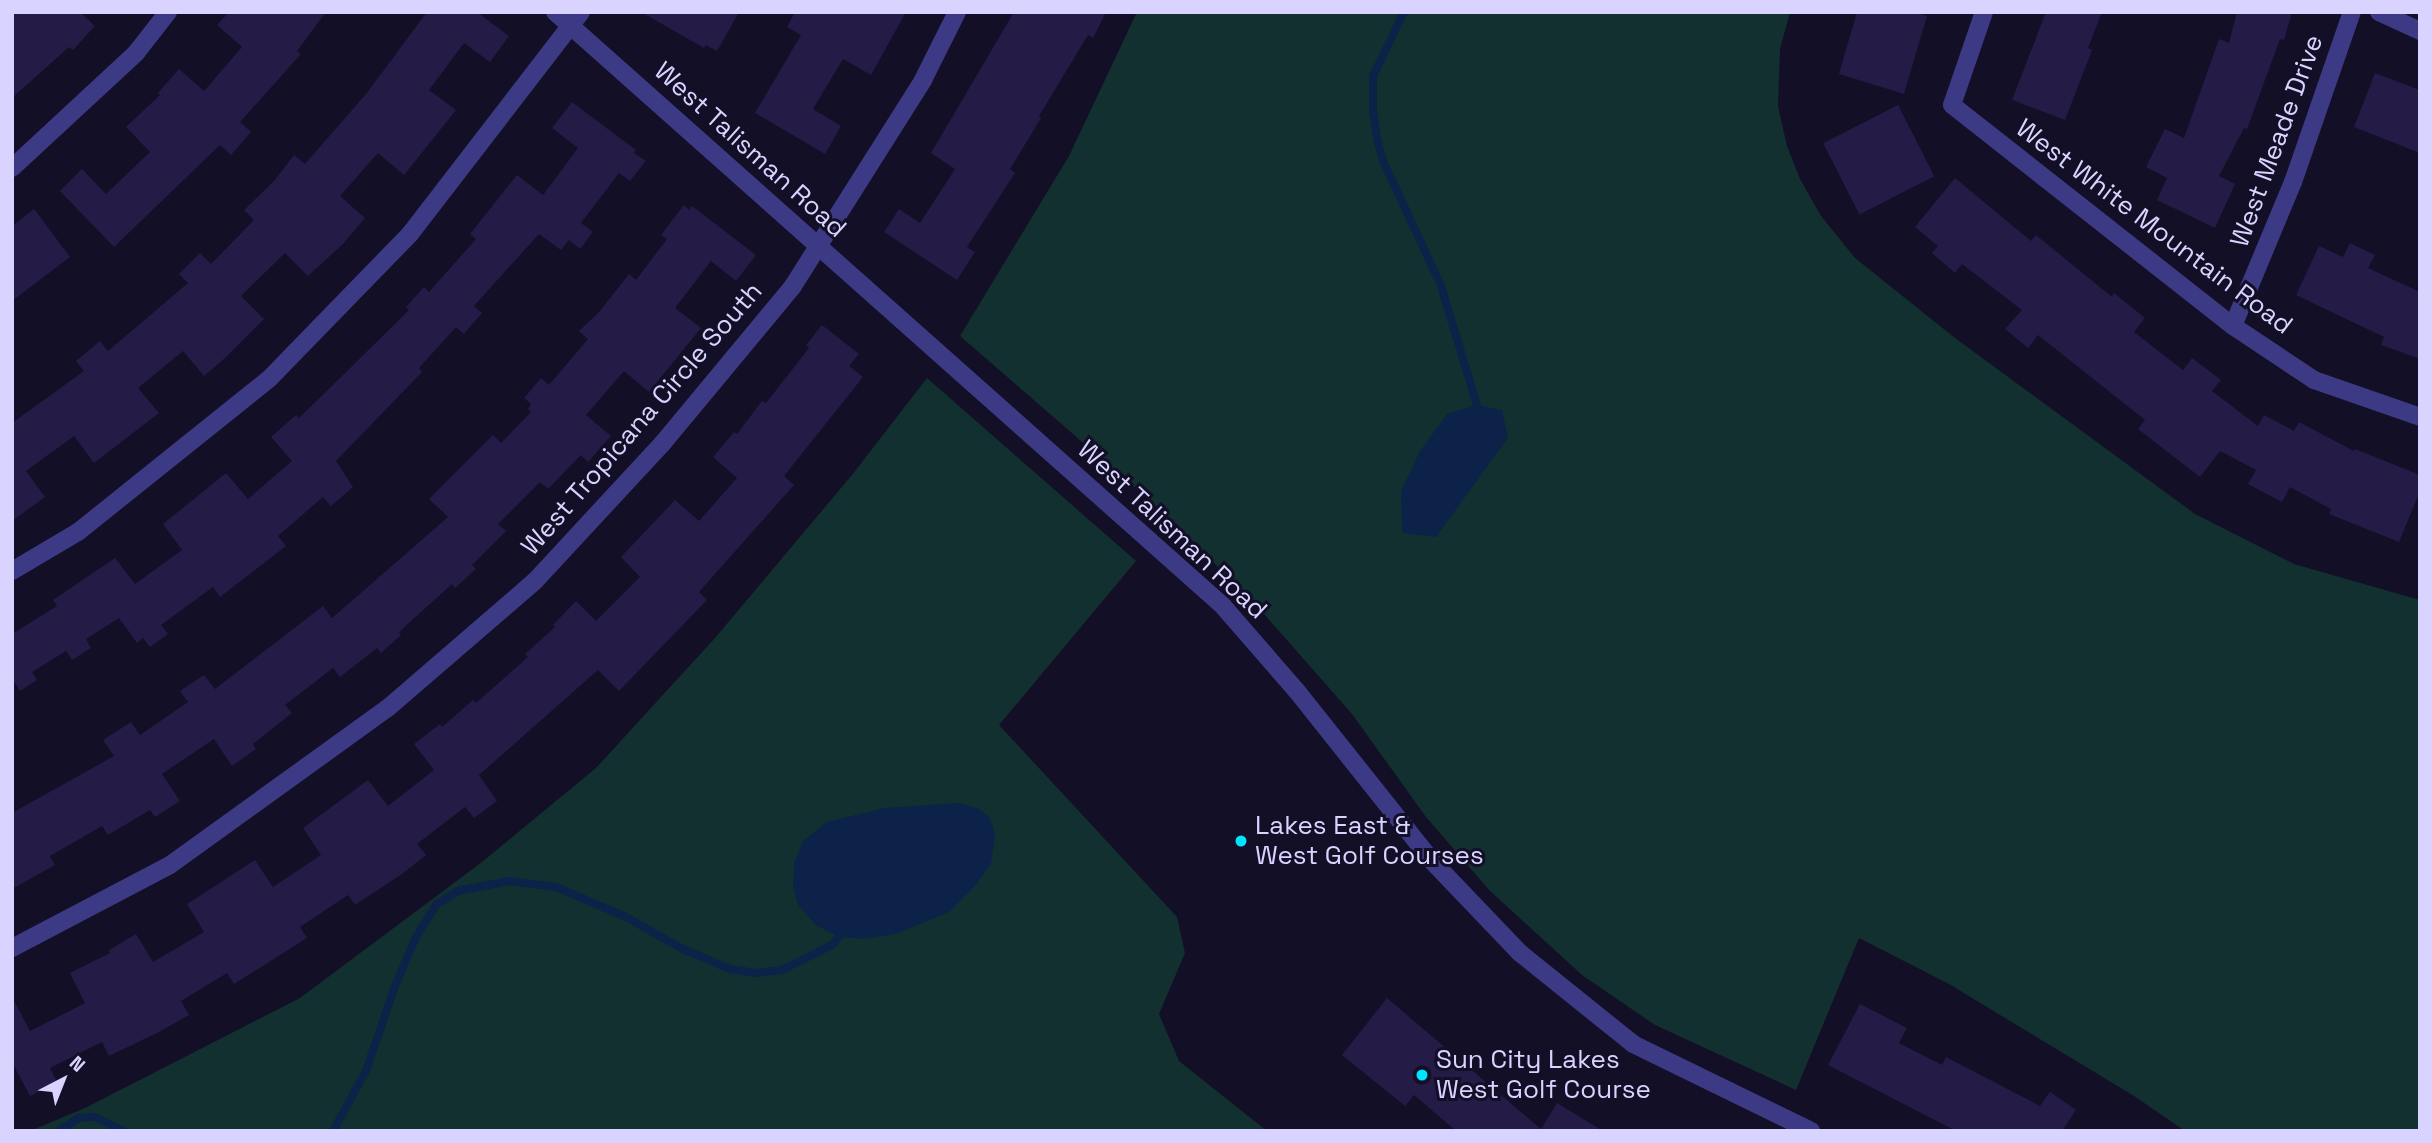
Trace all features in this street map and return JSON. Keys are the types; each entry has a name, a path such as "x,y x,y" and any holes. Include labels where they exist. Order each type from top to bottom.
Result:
{"street":[{"path":"12,168 136,53 168,12"},
{"name":"West Talisman Road","path":"555,12 576,19 819,247 1222,605 1296,690 1432,861 1520,953 1633,1044 1811,1131"},
{"name":"West Tropicana Circle South","path":"12,948 170,865 389,707 536,581 662,444 793,286 923,80 957,12"},
{"name":"West White Mountain Road","path":"1984,12 1952,105 2234,326 2314,380 2420,417"},
{"name":"West Meade Drive","path":"2234,326 2293,182 2351,12"},
{"path":"2379,12 2420,31"},
{"path":"12,571 78,532 269,379 410,234 576,19"}],"green space":[{"path":"1137,12 1790,12 1780,49 1778,106 1787,146 1800,179 1821,216 1855,258 1955,338 2195,514 2294,564 2420,600 2420,1131 2185,1131 2134,1096 1949,984 1859,938 1796,1090 1655,1025 1582,975 1490,891 1426,817 1352,714 1264,614 1172,520 960,336 1069,156"},
{"path":"927,378 1136,561 999,725 1177,917 1185,953 1159,1014 1179,1061 1267,1131 30,1131 85,1108 300,998 482,862 596,768 715,638 852,475"}],"water":[{"path":"1477,405 1502,410 1508,438 1436,537 1402,533 1401,491 1420,451 1447,414"},
{"path":"959,803 980,809 990,818 995,835 991,864 975,886 949,912 896,934 863,939 839,937 816,925 798,905 793,886 794,863 803,841 827,822 884,808"}],"building":[{"path":"12,12 80,12 95,26 73,50 69,47 12,98"},
{"path":"229,12 326,12 297,51 301,54 240,122 251,132 231,155 220,145 114,247 60,191 82,169 106,194 150,152 126,127 160,95 158,93 179,69 204,91 242,47 217,25"},
{"path":"427,12 477,12 509,36 490,62 464,43 429,90 456,110 404,175 378,153 340,196 365,218 343,244 308,276 285,253 241,296 264,319 225,358 204,376 183,351 138,388 159,413 94,463 74,436 26,471 45,497 12,521 12,423 84,371 76,361 100,341 108,351 188,283 179,274 200,253 211,264 254,220 244,210 274,181 294,155 305,164 366,94"},
{"path":"641,12 739,12 717,51 706,45 704,48"},
{"path":"795,12 906,12 871,75 843,59 813,109 841,126 825,154 755,113 801,35 787,27"},
{"path":"1014,12 1106,12 1093,38 1088,35 1039,116 1041,118 1010,169 1015,173 967,247 975,252 957,280 884,232 899,209 920,223 955,169 931,153"},
{"path":"1857,12 1914,12 1927,16 1904,94 1839,74"},
{"path":"2046,12 2102,12 2088,48 2092,50 2065,120 2012,100"},
{"path":"2237,12 2292,12 2284,40 2280,39 2247,129 2244,128 2219,176 2235,184 2215,228 2157,200 2167,178 2146,167 2165,129 2184,138 2219,39 2229,43"},
{"path":"2375,73 2420,90 2420,153 2354,127"},
{"path":"572,102 636,150 634,153 646,161 630,181 619,173 581,223 593,232 580,249 569,240 561,250 539,234 474,306 482,313 464,334 456,327 419,368 422,372 336,461 353,487 331,506 323,497 278,536 286,546 220,597 213,587 161,625 168,634 150,647 143,638 137,643 119,618 86,639 91,648 72,660 66,651 32,672 37,680 20,691 15,683 12,685 12,634 57,606 53,600 115,558 135,584 182,550 163,524 226,473 248,499 292,461 271,437 296,415 299,418 342,376 409,310 406,307 424,287 429,292 476,239 470,234 517,175 543,195 578,148 552,128"},
{"path":"1898,105 1934,176 1859,214 1823,143"},
{"path":"1955,178 2031,241 2036,235 2112,297 2114,293 2145,318 2134,332 2183,370 2192,358 2221,380 2212,391 2258,426 2264,415 2294,431 2299,422 2354,451 2355,449 2420,475 2420,491 2399,542 2329,514 2331,509 2290,487 2282,502 2248,484 2256,470 2220,451 2200,477 2138,429 2145,420 2038,335 2028,348 2005,329 2022,310 1962,264 1955,273 1932,253 1938,246 1915,227"},
{"path":"684,205 689,210 692,206 756,255 736,281 711,261 675,308 701,328 649,392 624,371 586,415 611,436 588,462 581,455 548,489 540,482 498,524 506,531 472,565 476,569 455,588 452,584 399,632 401,635 381,653 377,648 340,677 333,668 285,705 292,713 253,744 256,749 232,766 214,739 162,774 180,801 155,817 150,810 108,835 102,826 50,856 55,865 12,889 12,813 114,756 103,740 131,722 140,735 188,702 180,691 204,675 215,689 323,606 332,618 448,517 429,499 493,435 501,443 531,412 528,409 531,404 524,398 541,378 549,385 588,339 579,331 600,311 629,274 636,280 667,239 661,235"},
{"path":"34,209 70,257 12,301 12,226"},
{"path":"2350,243 2375,255 2368,268 2420,292 2420,359 2381,345 2384,337 2296,295 2319,246 2343,257"},
{"path":"822,325 859,354 849,366 863,377 784,476 794,485 699,592 707,600 619,691 598,670 479,775 497,801 474,818 465,807 417,844 426,855 402,874 355,905 348,895 300,927 307,938 234,984 227,973 181,1001 189,1015 157,1033 109,1056 102,1042 50,1068 57,1082 30,1096 12,1062 12,997 30,1031 85,1003 70,973 110,953 109,950 136,934 153,962 204,932 187,904 255,860 273,887 321,855 303,828 368,780 388,806 434,770 414,744 440,724 442,727 473,700 476,703 528,657 525,654 555,627 553,625 576,601 596,621 640,577 621,557 675,500 699,521 737,478 713,457 734,432 737,434 762,401 766,403 809,348 806,345"},
{"name":"Sun City Lakes West Golf Course","path":"1387,998 1541,1129 1557,1103 1603,1131 1456,1131 1414,1095 1405,1106 1342,1055"},
{"path":"1860,1004 1907,1028 1899,1043 1942,1065 1946,1057 2040,1106 2050,1092 2076,1110 2062,1131 1956,1131 1828,1065"}],"waterway":[{"path":"1404,12 1373,76 1373,112 1378,143 1383,161 1440,283 1477,405"},
{"path":"333,1131 366,1071 395,986 416,937 437,904 458,891 509,881 556,887 624,916 683,949 730,969 754,973 782,970 832,945 839,937"},
{"path":"58,1131 79,1118 95,1117 124,1131"}],"place":[{"name":"Lakes East & West Golf Courses","path":"1241,841"},
{"name":"Sun City Lakes West Golf Course","path":"1422,1075"}]}
